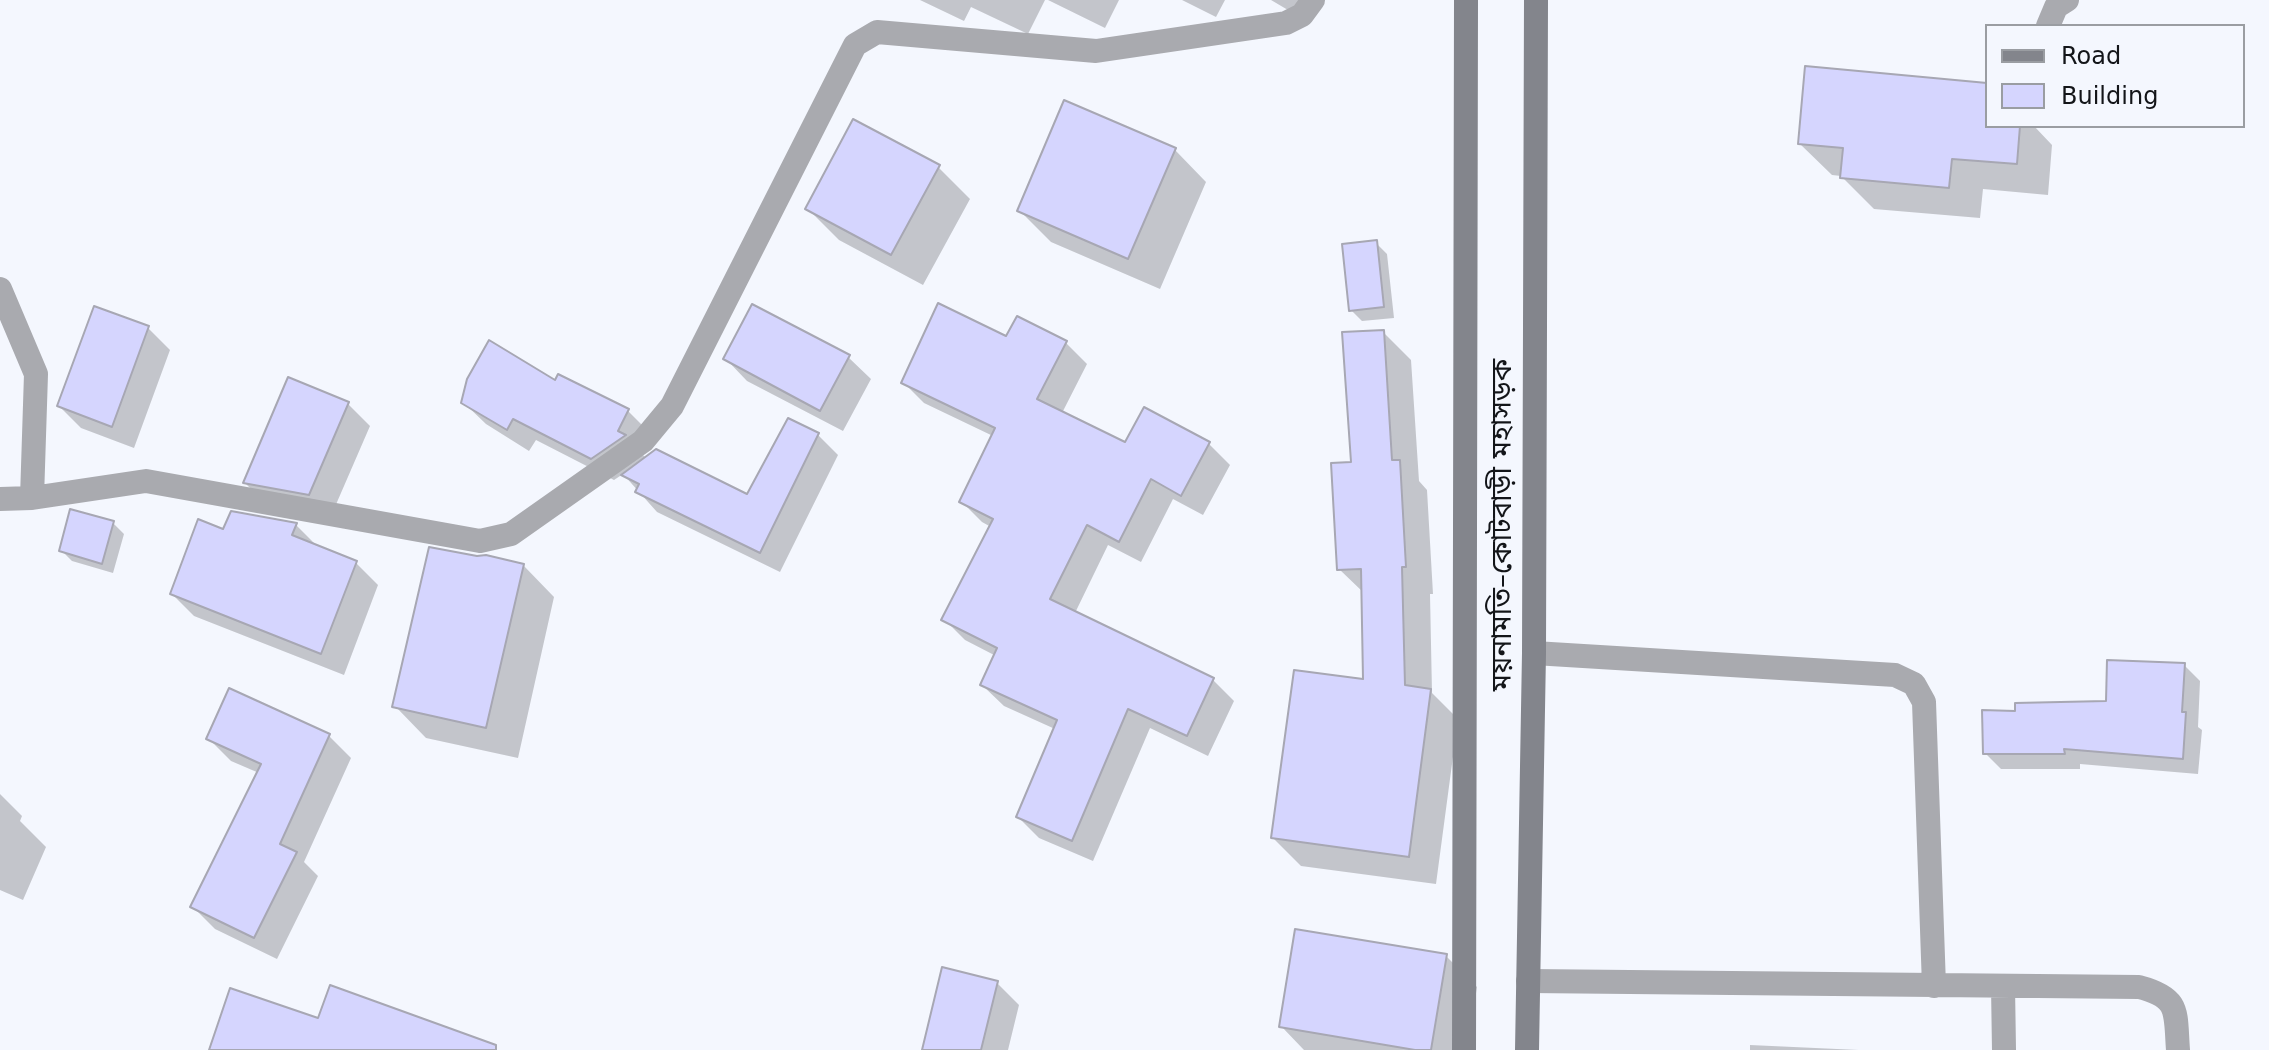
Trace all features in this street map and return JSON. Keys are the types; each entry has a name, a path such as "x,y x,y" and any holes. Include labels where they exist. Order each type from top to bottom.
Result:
{"main road":[{"name":"ময়নামতি–কোটবাড়ী মহাসড়ক","path":"1464,1050 1466,0"},
{"name":"ময়নামতি–কোটবাড়ী মহাসড়ক","path":"1527,1050 1534,653 1536,0"}],"street":[{"path":"0,499 32,498 146,481 480,541 511,534 643,441 672,406 855,45 877,32 1096,51 1286,23 1302,15 1313,0"},
{"path":"2049,24 2056,7 2067,0"},
{"path":"0,289 36,374 32,498"},
{"path":"1534,653 1895,675 1914,684 1924,702 1934,986"},
{"path":"1528,981 2139,987 2161,993 2175,1010 2178,1050"},
{"path":"2003,986 2004,1050"}],"building":[{"path":"1805,66 1985,83 1985,128 2020,128 2017,164 1952,159 1949,188 1840,178 1843,148 1798,144"},
{"path":"1064,100 1176,148 1128,259 1017,211"},
{"path":"853,119 940,165 891,255 805,209"},
{"path":"1377,240 1384,307 1349,311 1342,244"},
{"path":"938,303 1006,336 1017,316 1067,341 1037,399 1125,442 1144,407 1210,442 1181,496 1151,479 1119,542 1087,525 1050,599 1214,678 1187,736 1128,709 1072,841 1016,817 1057,720 980,685 997,648 941,620 993,519 959,502 995,428 901,383"},
{"path":"752,304 850,355 820,411 723,359"},
{"path":"94,306 149,326 112,427 57,406"},
{"path":"1384,330 1392,460 1400,460 1406,567 1402,567 1405,685 1431,689 1409,857 1271,838 1294,670 1363,679 1361,569 1337,570 1331,463 1351,462 1342,332"},
{"path":"489,340 555,380 558,374 629,409 618,431 626,435 591,459 513,419 507,430 461,403 467,379"},
{"path":"288,377 349,402 309,495 243,483"},
{"path":"788,418 819,433 760,553 635,492 639,484 621,475 656,449 747,494"},
{"path":"70,509 114,521 102,564 59,551"},
{"path":"231,511 297,523 292,535 357,561 321,654 170,594 198,519 223,529"},
{"path":"429,547 524,564 486,728 392,707"},
{"path":"2107,660 2185,663 2183,759 2064,749 2065,754 1983,754 1982,710 2015,711 2015,703 2106,701"},
{"path":"229,688 330,734 280,844 297,852 254,938 190,907 261,764 206,739"},
{"path":"1295,929 1447,954 1431,1050 1279,1027"},
{"path":"942,967 998,981 981,1050 922,1050"},
{"path":"330,985 496,1045 496,1050 209,1050 230,988 318,1018"}]}
